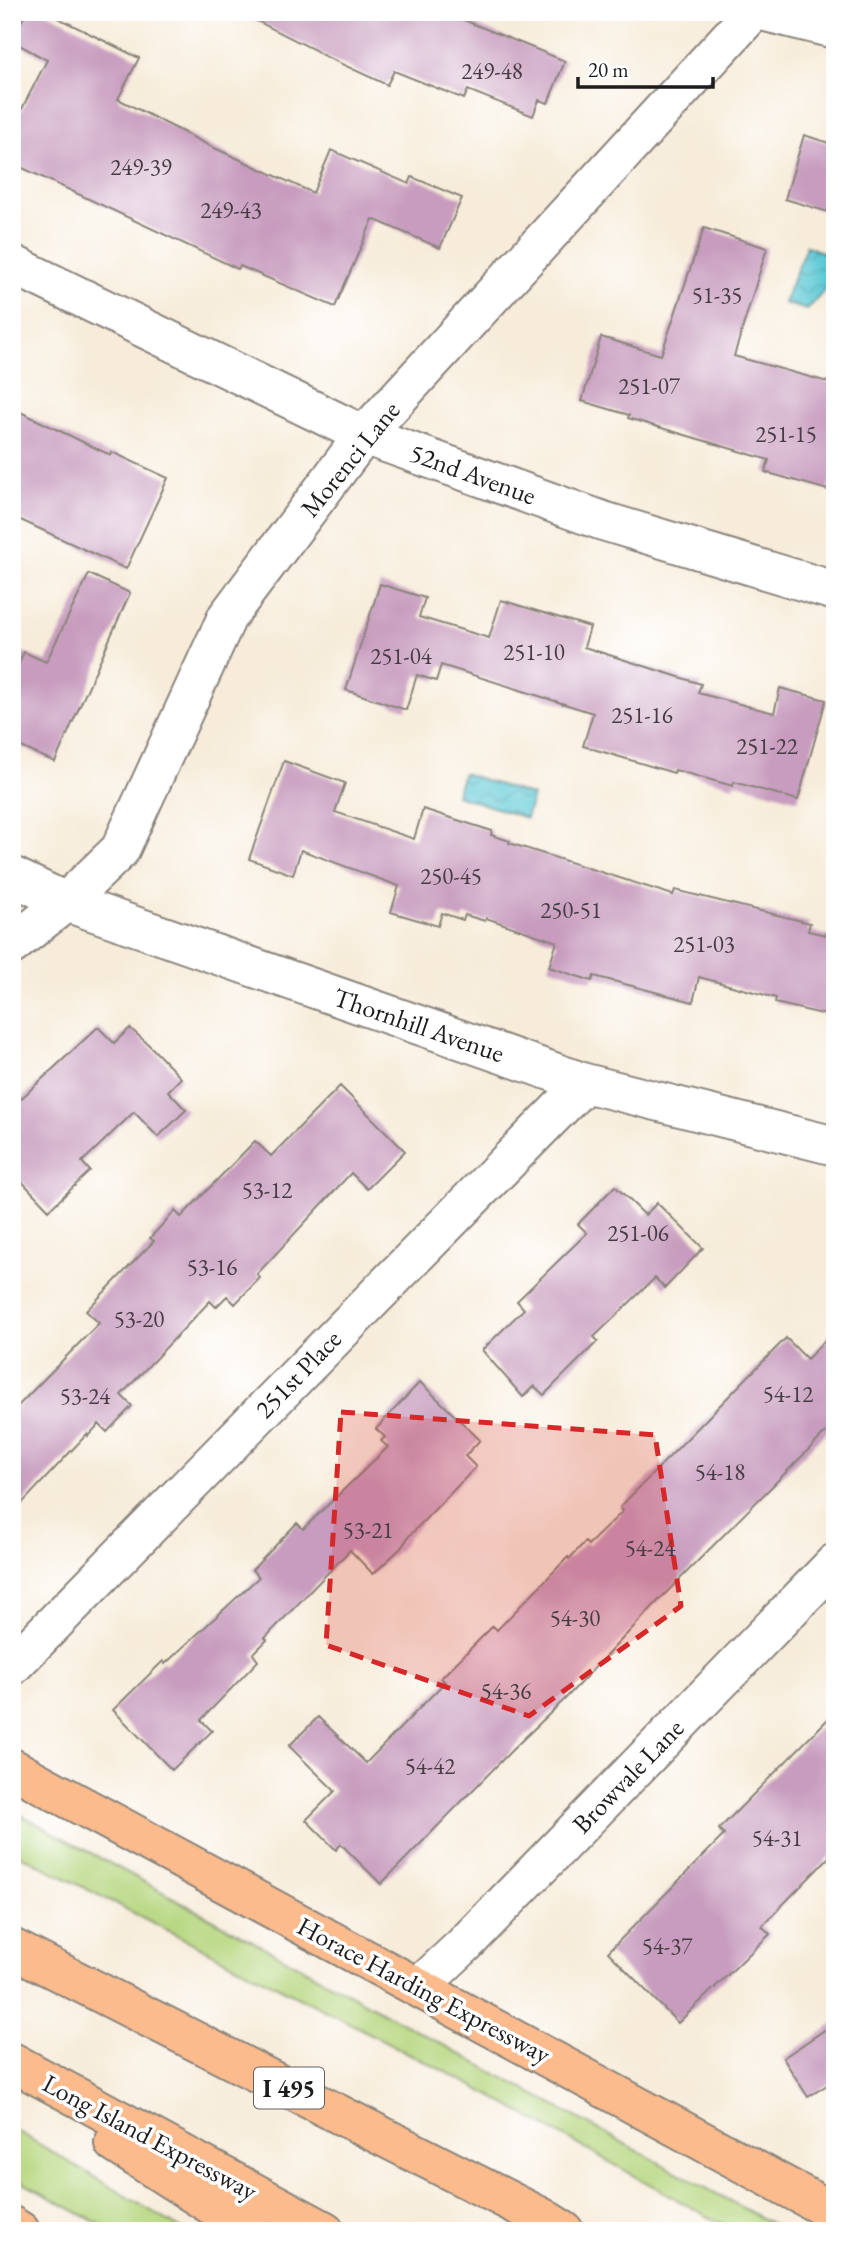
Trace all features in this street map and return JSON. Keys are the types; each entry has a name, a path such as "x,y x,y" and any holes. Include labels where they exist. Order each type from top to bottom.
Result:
{"main road":[{"name":"Horace Harding Expressway","path":"12,1768 835,2213"},
{"name":"I 495","path":"12,1948 560,2227"},
{"name":"Long Island Expressway","path":"12,2062 325,2231"},
{"path":"12,2078 252,2231"},
{"path":"12,2226 20,2231"}],"street":[{"name":"Morenci Lane","path":"12,945 66,902 120,850 227,617 364,435 753,12"},
{"path":"766,12 835,29"},
{"name":"52nd Avenue","path":"12,264 364,435 603,521 835,591"},
{"name":"Thornhill Avenue","path":"12,876 66,902 585,1083 835,1146"},
{"name":"251st Place","path":"12,1666 585,1083"},
{"name":"Browvale Lane","path":"419,1987 464,1945 835,1563"}],"highlighted area":[{"path":"341,1412 655,1435 681,1606 529,1716 326,1645"}],"green space":[{"path":"12,1810 785,2231 734,2231 475,2087 12,1851"},
{"path":"12,2128 185,2231 112,2231 12,2177"}],"water":[{"path":"806,246 835,257 835,278 807,310 784,303"},
{"path":"463,773 533,796 526,818 456,795"}],"building":[{"path":"26,12 46,12 139,58 118,99 208,145 313,193 331,150 409,184 412,177 462,198 440,248 373,219 335,307 240,266 238,269 12,163 12,128 47,60 12,41"},
{"path":"239,12 444,12 565,61 548,103 539,100 533,116 468,90 464,99 394,71 387,85"},
{"path":"804,135 835,145 835,214 785,199"},
{"path":"704,228 767,248 734,356 835,384 835,467 828,490 765,472 769,460 628,418 629,415 582,401 601,337 661,355"},
{"path":"12,408 110,455 112,452 168,478 126,569 12,516"},
{"path":"89,574 130,593 55,762 12,743 12,678 24,652 46,662"},
{"path":"380,584 425,598 419,617 489,638 501,600 590,627 584,647 701,684 698,693 774,713 780,688 826,700 798,800 734,782 733,786 675,770 674,773 583,746 593,713 441,665 436,681 417,675 406,710 346,690"},
{"path":"284,761 345,783 335,812 414,839 423,809 492,831 491,835 510,841 509,843 673,895 675,890 810,923 808,931 835,937 835,1017 775,1003 776,998 699,977 693,1002 594,976 592,981 549,967 557,942 486,918 485,921 465,915 463,920 442,913 438,926 391,912 399,886 301,850 293,875 249,859"},
{"path":"98,1027 114,1043 130,1028 150,1046 181,1078 168,1091 186,1110 158,1137 134,1112 82,1162 90,1171 49,1210 12,1171 12,1107"},
{"path":"340,1086 405,1151 367,1189 351,1173 257,1274 260,1278 235,1304 227,1296 216,1307 210,1301 121,1395 132,1406 107,1432 99,1424 88,1436 87,1434 12,1514 12,1412 99,1323 86,1311 154,1241 150,1238 175,1211 181,1217 255,1141 271,1156"},
{"path":"615,1186 645,1215 657,1203 703,1248 665,1288 655,1278 594,1337 598,1341 544,1395 534,1386 523,1397 482,1350 524,1309 517,1301 587,1233 578,1224"},
{"path":"835,1330 835,1423 381,1884 341,1844 336,1850 306,1820 335,1791 289,1746 318,1717 366,1763 445,1682 441,1678 493,1626 497,1630 568,1557 569,1559 585,1542 588,1545 623,1511 620,1507 786,1338 807,1359"},
{"path":"420,1382 480,1440 465,1456 476,1467 409,1536 401,1548 373,1574 350,1550 265,1638 267,1640 253,1654 258,1661 201,1720 212,1731 172,1770 113,1710 163,1661 165,1664 259,1577 252,1570 297,1523 303,1529 388,1447 381,1441 385,1437 376,1429"},
{"path":"835,1712 835,1851 762,1926 770,1934 678,2023 608,1952 724,1835 719,1829"},
{"path":"835,2023 835,2080 808,2097 783,2058"}]}
